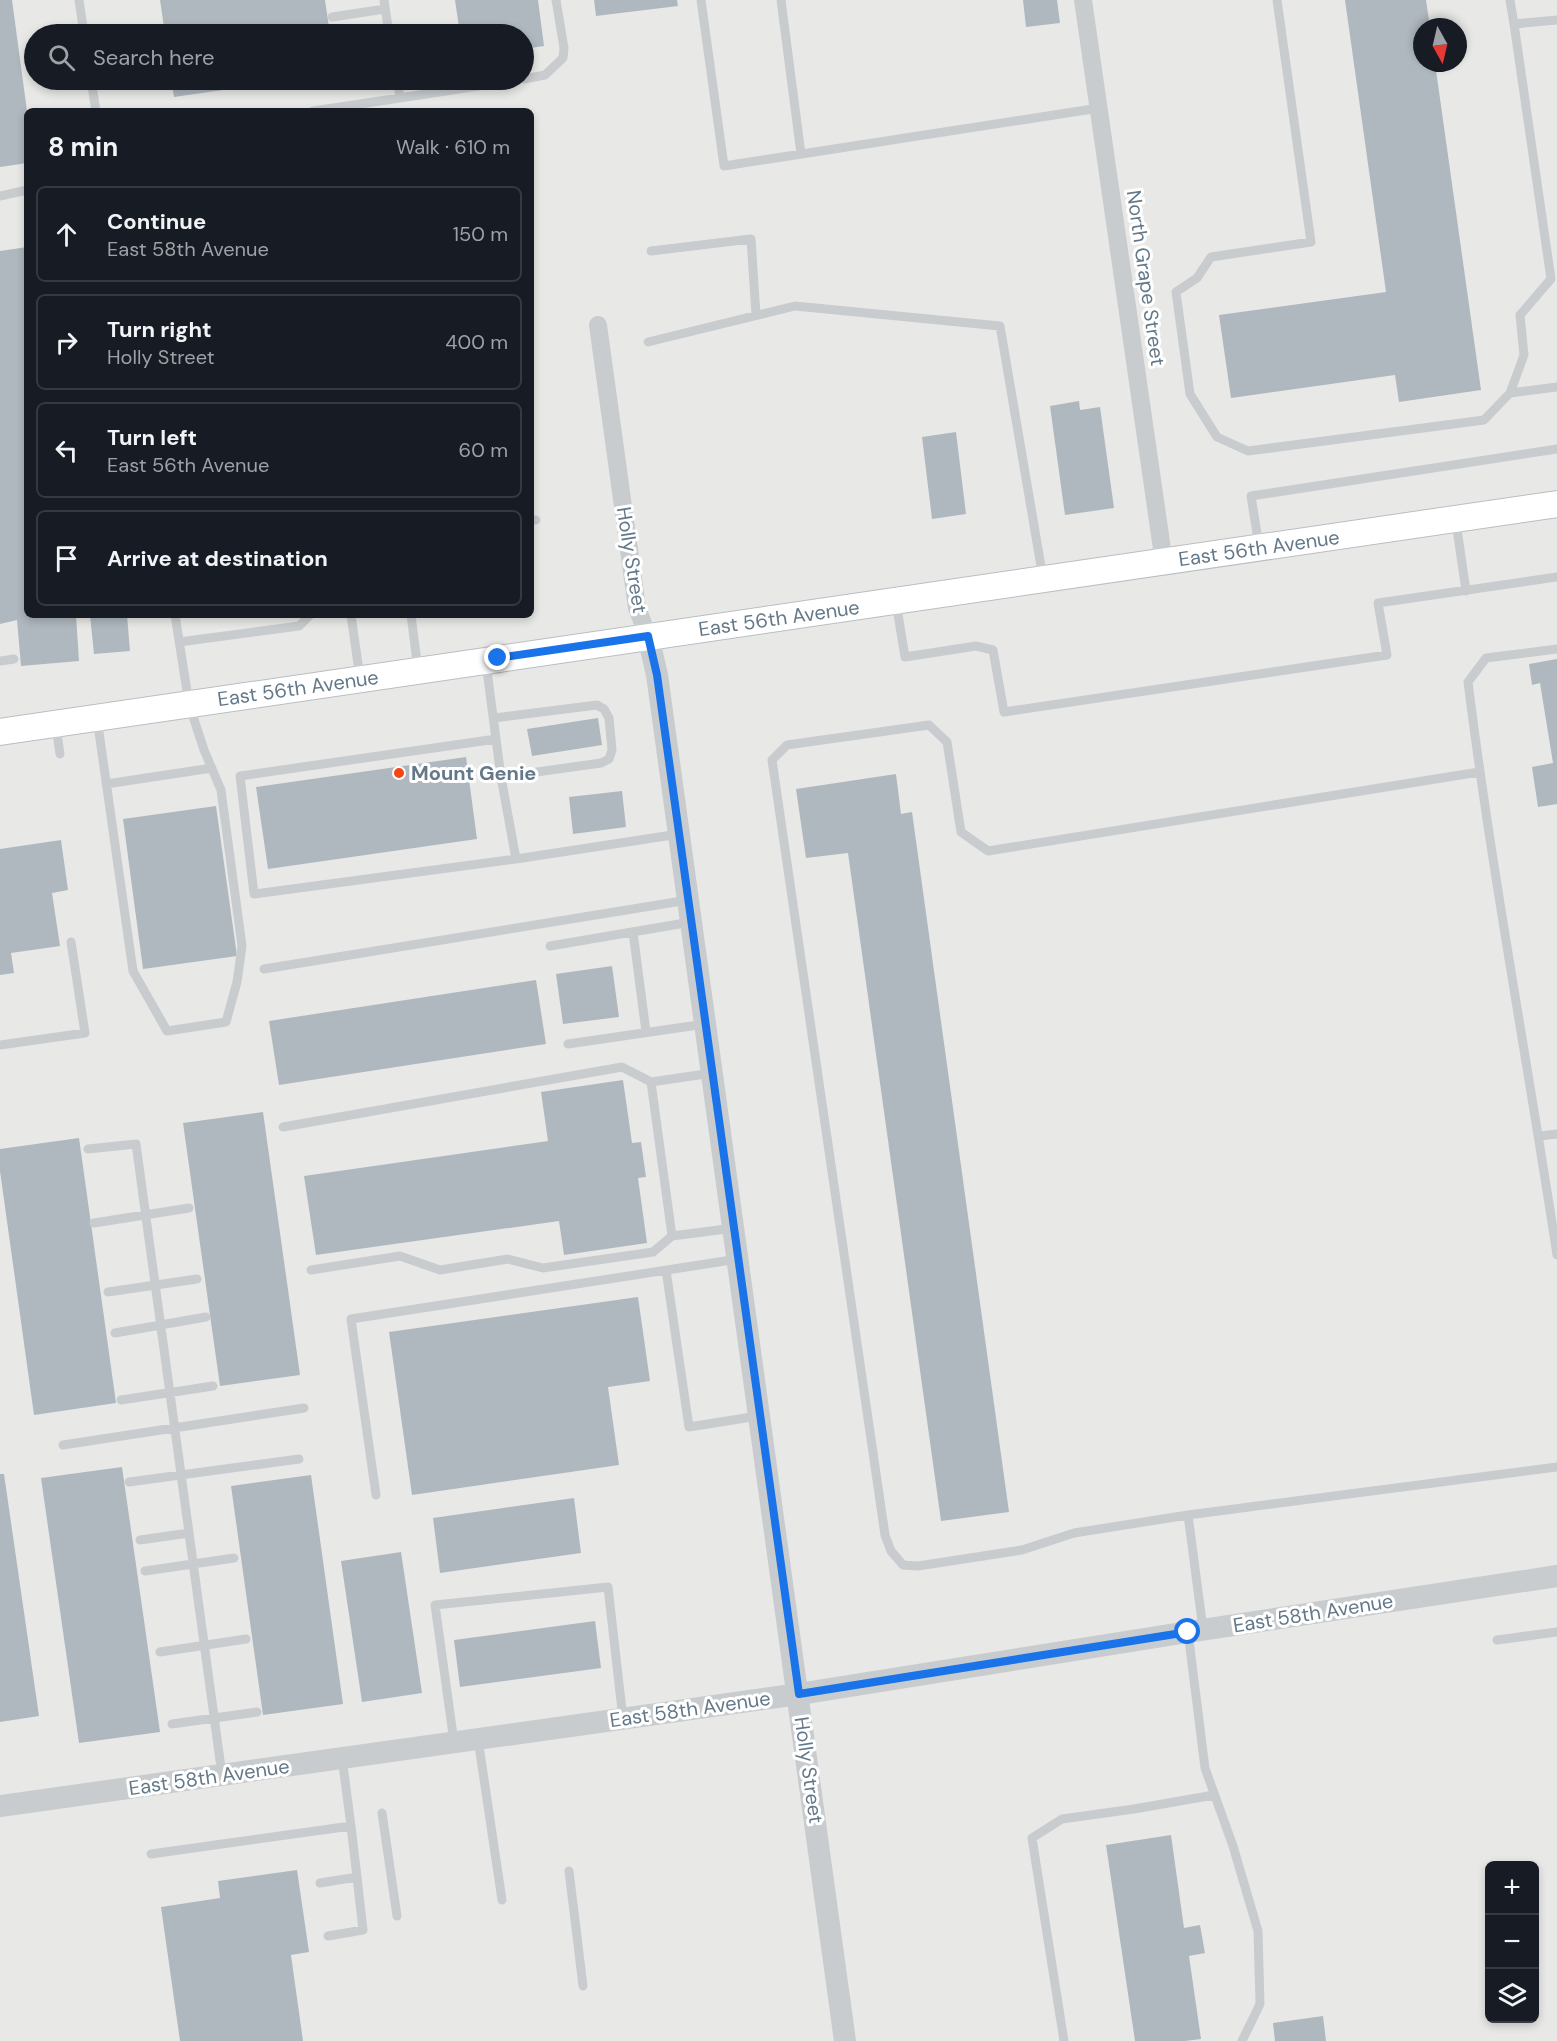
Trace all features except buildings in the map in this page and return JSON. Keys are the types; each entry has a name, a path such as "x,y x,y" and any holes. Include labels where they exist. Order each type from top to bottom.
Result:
{"main road":[{"name":"East 56th Avenue","path":"0,732 1557,504"}],"street":[{"name":"North Grape Street","path":"1083,0 1164,562"},
{"name":"Holly Street","path":"598,325 637,608 648,636 657,675 845,2041"},
{"name":"East 58th Avenue","path":"0,1806 799,1694 1557,1576"}],"lane":[{"path":"79,0 83,24"},
{"path":"534,77 545,75 563,58 564,48 556,0"},
{"path":"701,0 724,166 1099,108"},
{"path":"781,0 801,154"},
{"path":"1277,0 1311,242 1211,257 1197,278 1176,292 1190,394 1217,437 1248,452 1484,420 1510,393 1524,355 1520,315 1551,279 1510,0"},
{"path":"332,17 384,5 387,24"},
{"path":"1514,24 1557,20"},
{"path":"93,90 96,108"},
{"path":"399,90 400,98"},
{"path":"334,108 452,90"},
{"path":"0,196 24,191"},
{"path":"651,251 751,239 756,315"},
{"path":"648,342 795,306 1000,326 1043,580"},
{"path":"1510,393 1557,387"},
{"path":"1259,549 1251,496 1557,449"},
{"path":"1455,519 1466,591"},
{"path":"896,602 905,657 976,646 993,650 1004,712 1388,655 1378,603 1557,577"},
{"path":"97,718 133,971 167,1031 226,1022 237,982 242,946 222,790 204,750 189,704 175,618"},
{"path":"179,642 299,626 307,618"},
{"path":"351,618 360,679"},
{"path":"411,618 418,670"},
{"path":"1557,649 1486,658 1468,682 1479,772 1555,1231 1557,1255"},
{"path":"0,661 14,658"},
{"path":"486,660 501,777 516,859"},
{"path":"494,718 597,705 604,709 609,718 612,750 609,759 601,763 501,777"},
{"path":"56,724 60,753"},
{"path":"1479,772 988,851 961,832 947,742 929,725 787,745 772,760 883,1523 891,1551 903,1564 918,1566 1022,1550 1074,1533 1188,1515 1557,1467"},
{"path":"496,739 240,776 254,894 516,859 679,834"},
{"path":"106,784 212,768"},
{"path":"264,969 688,900"},
{"path":"550,946 691,922"},
{"path":"633,932 646,1032"},
{"path":"0,1045 85,1033 71,942"},
{"path":"568,1044 705,1024"},
{"path":"283,1127 622,1068 651,1082 712,1073"},
{"path":"651,1082 672,1236"},
{"path":"1539,1136 1557,1134"},
{"path":"88,1149 136,1144 222,1775"},
{"path":"94,1222 189,1208"},
{"path":"311,1270 400,1256 440,1270 508,1259 543,1268 653,1252 672,1236 734,1228"},
{"path":"376,1495 351,1319 738,1259"},
{"path":"666,1270 689,1427 760,1415"},
{"path":"108,1292 197,1279"},
{"path":"115,1332 206,1317"},
{"path":"121,1400 213,1386"},
{"path":"63,1445 304,1408"},
{"path":"129,1482 299,1459"},
{"path":"1188,1515 1205,1768 1233,1846 1258,1931 1260,2004 1242,2041"},
{"path":"140,1540 189,1533"},
{"path":"145,1571 234,1558"},
{"path":"454,1742 435,1605 608,1587 624,1719"},
{"path":"1497,1640 1557,1632"},
{"path":"160,1652 246,1639"},
{"path":"172,1724 256,1712"},
{"path":"478,1739 502,1900"},
{"path":"328,1936 363,1930 342,1758"},
{"path":"1064,2041 1032,1839 1062,1820 1215,1795"},
{"path":"382,1813 397,1916"},
{"path":"151,1854 351,1826"},
{"path":"569,1871 583,1986"},
{"path":"320,1883 357,1877"}],"shaded area":[{"path":"0,0 1557,0 1557,2041 0,2041"}],"place":[{"name":"Mount Genie","path":"399,773"}],"route":[{"path":"498,658 648,636 657,675 799,1694 1188,1632"}]}
